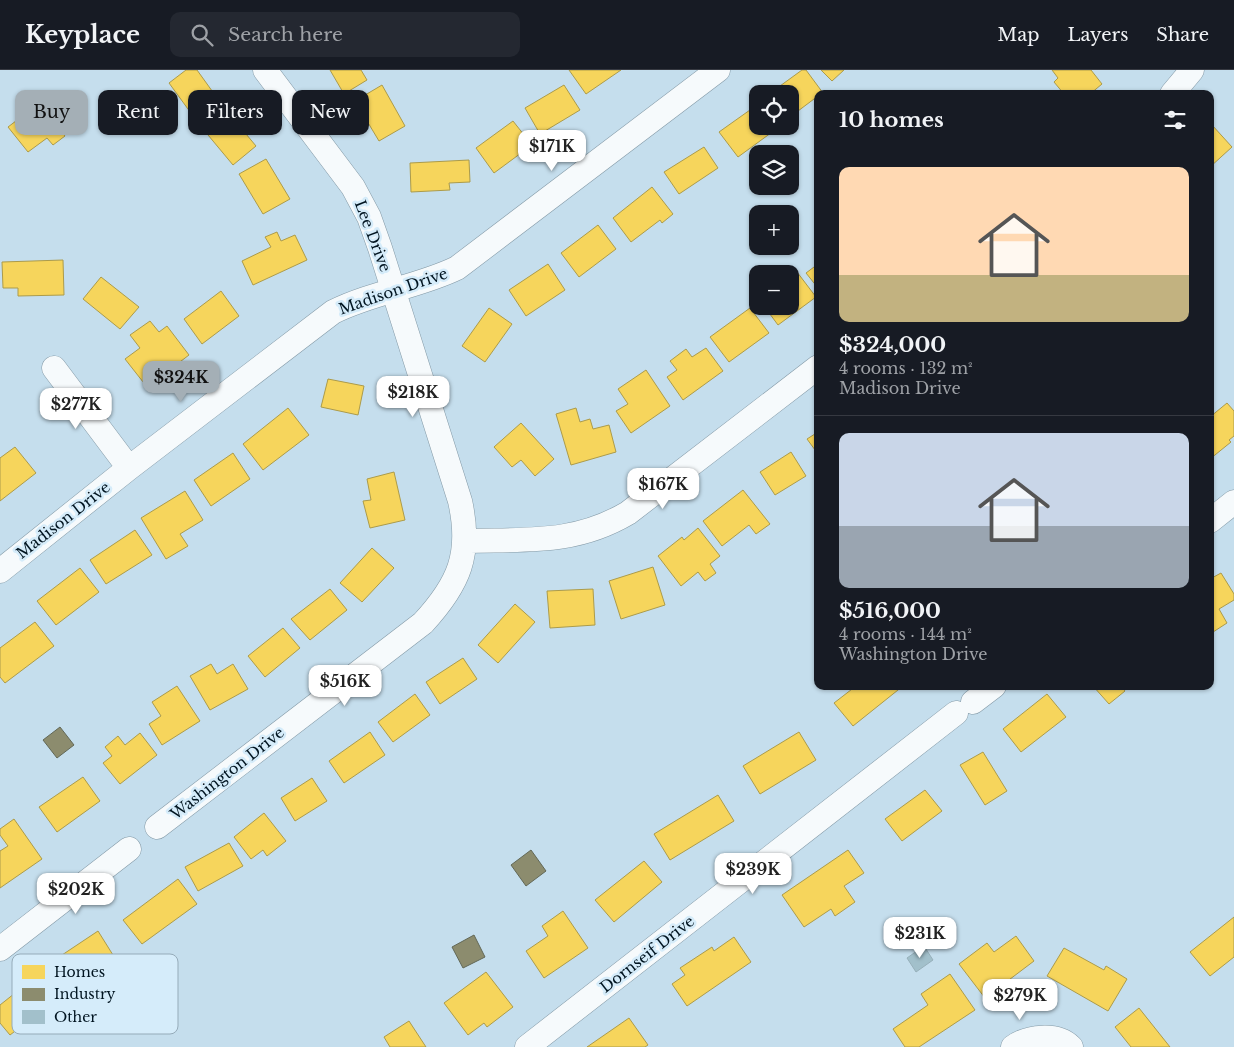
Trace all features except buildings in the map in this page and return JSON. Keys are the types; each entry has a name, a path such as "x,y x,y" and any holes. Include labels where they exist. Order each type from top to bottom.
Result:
{"street":[{"name":"Lee Drive","path":"265,70 354,187 375,232 460,501 464,520 465,541"},
{"name":"Madison Drive","path":"0,571 129,468 333,312 352,302 442,276 457,268 718,70"},
{"path":"1175,90 1192,70"},
{"path":"54,368 129,468"},
{"path":"465,541 565,537 612,522 628,513 814,370"},
{"path":"1214,518 1234,502"},
{"name":"Washington Drive","path":"157,827 423,623 453,586 461,564 465,541"},
{"name":"Dornseif Drive","path":"526,1047 989,690"},
{"path":"0,949 129,849"},
{"path":"1013,1047 1021,1040 1045,1037 1067,1043 1071,1047"}]}
